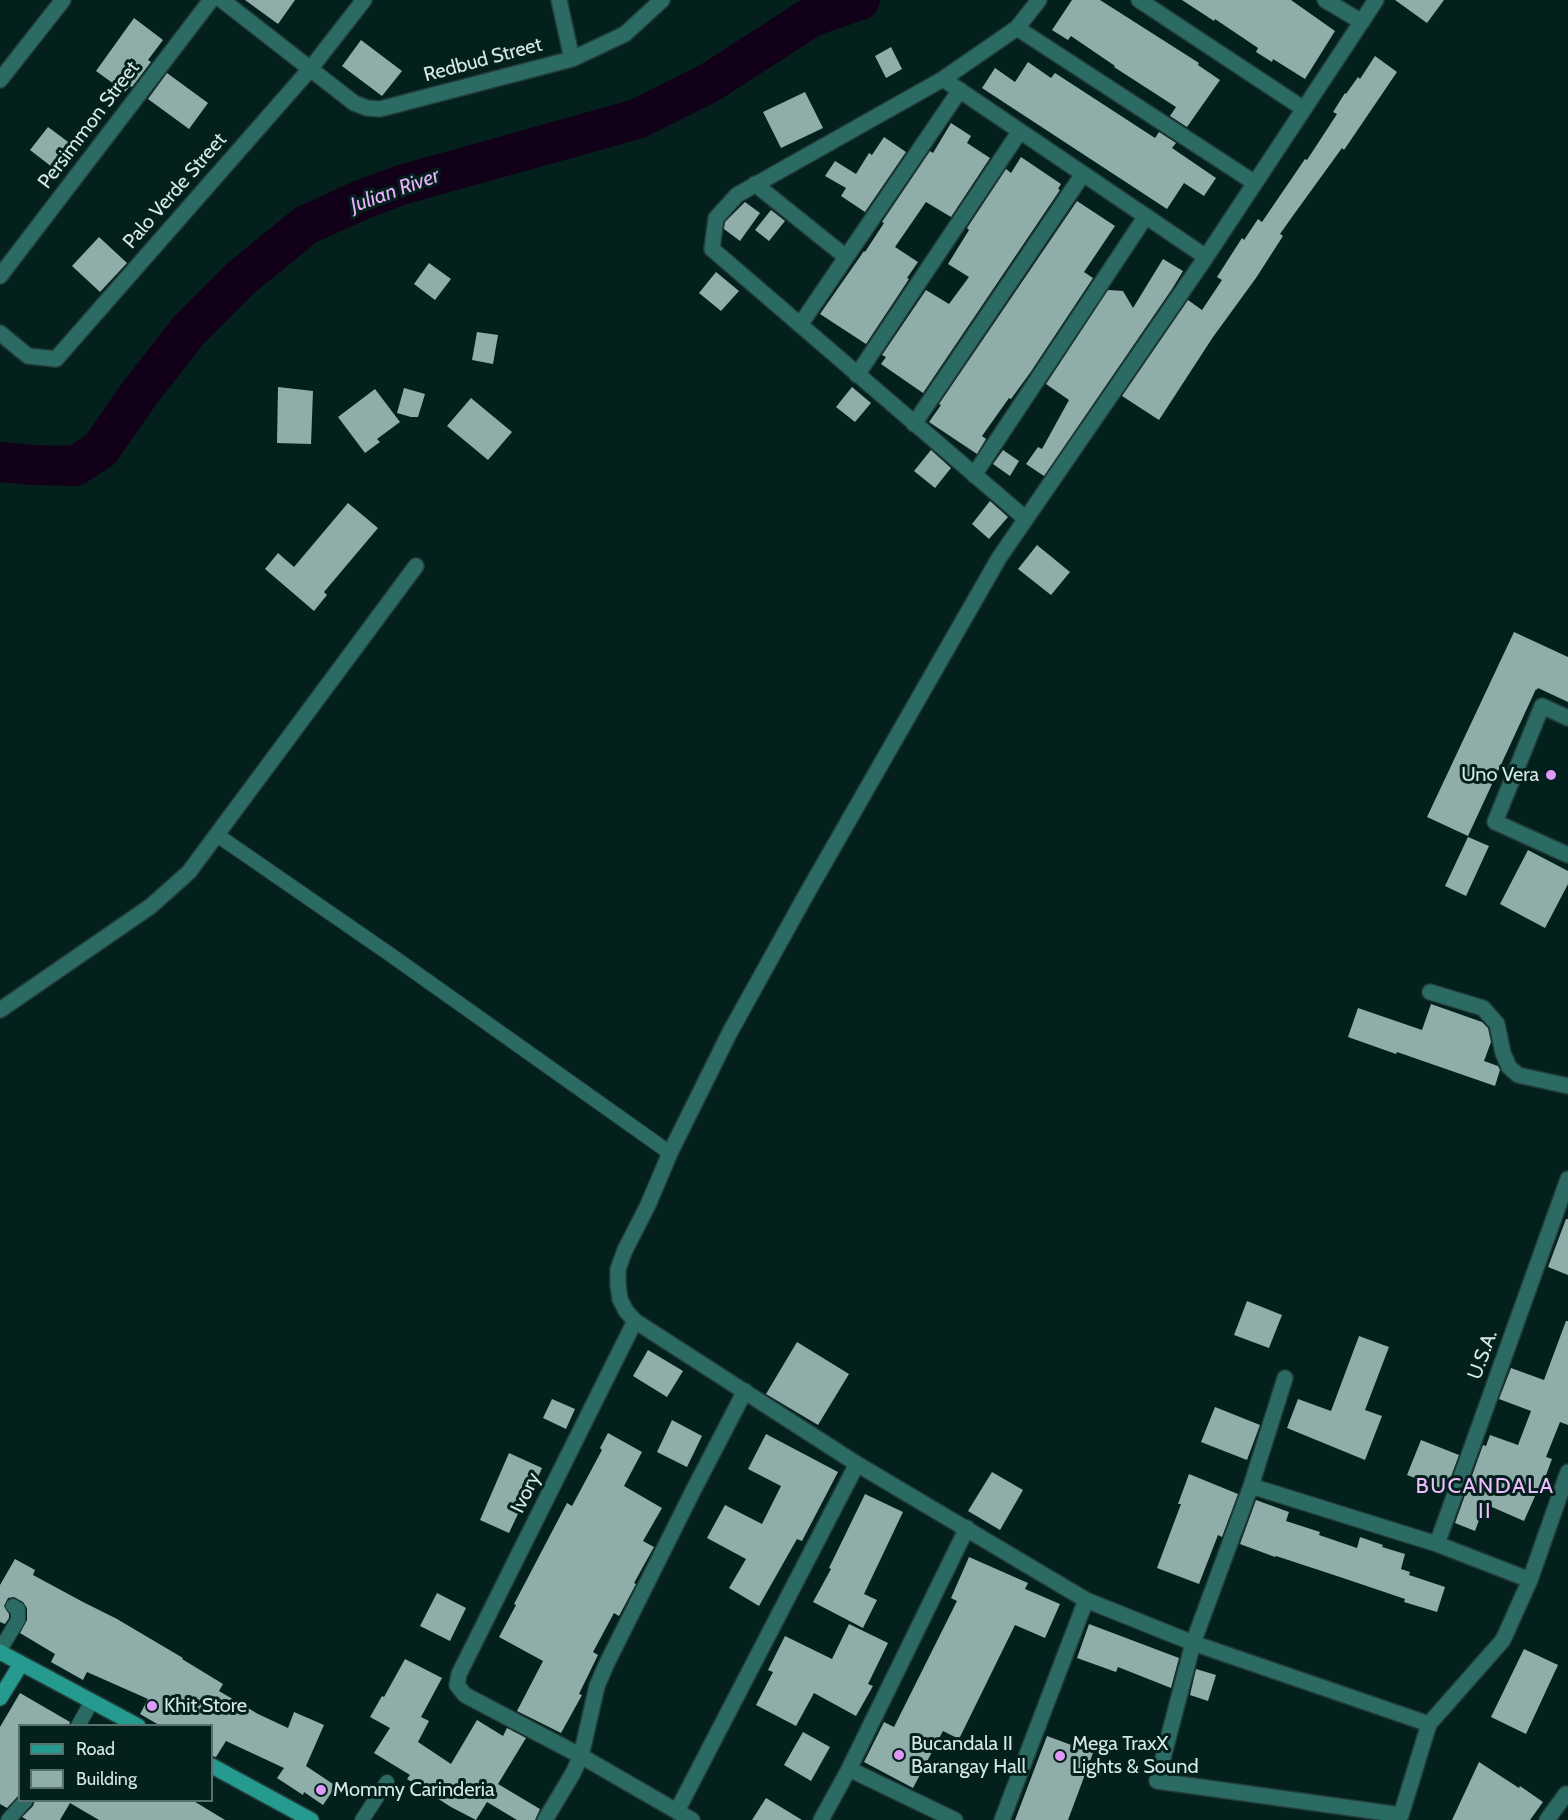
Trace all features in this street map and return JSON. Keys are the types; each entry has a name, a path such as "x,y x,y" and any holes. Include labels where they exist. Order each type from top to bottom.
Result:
{"main road":[{"path":"0,1651 136,1724"},
{"path":"0,1698 21,1664"},
{"path":"213,1767 305,1819"}],"street":[{"path":"0,80 63,0"},
{"name":"Persimmon Street","path":"0,276 211,0"},
{"name":"Redbud Street","path":"222,0 354,103 367,108 380,109 572,59 625,34 662,0"},
{"name":"Palo Verde Street","path":"0,333 28,356 56,359 311,68 364,0"},
{"path":"559,0 572,59"},
{"path":"1026,519 712,249 716,218 737,195 943,79 1017,28 1039,0"},
{"path":"1140,0 1304,108"},
{"path":"1325,0 1362,22"},
{"path":"1376,0 1256,183 999,558 730,1032 625,1250 618,1269 618,1285 620,1299 626,1311 635,1321 857,1464 1086,1600 1192,1643 1429,1724"},
{"path":"1017,28 1256,183"},
{"path":"943,79 1206,257"},
{"path":"800,325 960,90"},
{"path":"857,375 1020,131"},
{"path":"914,424 1083,174"},
{"path":"755,184 846,257"},
{"path":"974,475 1146,216"},
{"path":"0,1010 151,906 189,872 416,566"},
{"path":"1568,718 1542,706 1495,822 1568,855"},
{"path":"1430,992 1483,1008 1497,1024 1503,1053 1509,1067 1518,1075 1568,1086"},
{"name":"U.S.A.","path":"1437,1544 1568,1179"},
{"name":"Ivory","path":"581,1756 465,1695 458,1685 459,1674 635,1321"},
{"path":"1286,1378 1251,1486 1192,1643 1157,1781 1401,1815 1429,1724 1503,1640 1530,1580 1566,1482"},
{"path":"545,1820 581,1756 597,1686 607,1664 745,1391"},
{"path":"677,1811 857,1464"},
{"path":"1251,1486 1437,1544 1530,1580"},
{"path":"821,1820 849,1769 967,1528"},
{"path":"1002,1820 1086,1600"},
{"path":"581,1756 692,1820"},
{"path":"849,1769 955,1820"},
{"path":"1546,1820 1566,1794"}],"lane":[{"path":"218,835 670,1153"},
{"path":"0,1651 18,1620 18,1609 13,1606"},
{"path":"79,1724 92,1701"},
{"path":"362,1820 387,1782"},
{"path":"8,1820 24,1802"}],"building":[{"path":"245,0 295,0 278,24"},
{"path":"1072,0 1100,0 1199,63 1198,65 1220,80 1187,127 1170,116 1176,107 1071,36 1068,40 1052,30"},
{"path":"1182,0 1291,0 1335,31 1305,79 1273,59 1272,62 1256,52 1258,48"},
{"path":"1395,0 1444,0 1427,23"},
{"path":"134,18 163,40 148,60 151,62 132,87 130,86 125,92 96,71"},
{"path":"361,40 402,71 382,96 342,66"},
{"path":"891,47 902,69 886,78 875,56"},
{"path":"1375,56 1397,72 1344,150 1342,148 1280,234 1283,236 1256,278 1213,337 1159,420 1122,396 1188,300 1202,310 1222,280 1217,277 1242,238 1244,240 1258,219 1262,222 1337,114 1333,112 1345,93 1358,77 1360,79"},
{"path":"1028,62 1051,78 1055,73 1155,138 1159,132 1176,143 1172,148 1216,178 1204,196 1184,183 1167,209 982,88 995,68 1015,82"},
{"path":"167,73 208,103 189,129 148,99"},
{"path":"805,92 823,128 781,148 763,112"},
{"path":"951,123 971,136 967,143 990,158 951,217 926,202 895,247 918,262 866,344 820,314 865,252 884,223 882,222 930,151 933,153"},
{"path":"48,127 79,150 61,174 30,150"},
{"path":"884,137 906,152 865,212 841,196 846,188 825,176 835,161 856,174 869,153 872,155"},
{"path":"1021,157 1061,184 1058,189 1060,190 923,393 881,364 886,357 882,355 926,290 949,304 969,277 948,264 969,230 967,228 1006,169 1011,173"},
{"path":"1077,201 1115,226 1084,272 1093,278 1030,373 982,436 986,439 977,454 929,422"},
{"path":"745,202 760,213 740,241 724,229 725,222"},
{"path":"771,210 785,221 769,241 755,230"},
{"path":"99,237 127,263 100,292 72,266"},
{"path":"1163,259 1183,271 1044,476 1026,464 1038,447 1042,449 1069,400 1046,384 1108,290 1123,291 1133,308"},
{"path":"429,263 451,279 435,300 414,284"},
{"path":"716,272 739,291 721,311 699,293"},
{"path":"477,332 498,335 493,364 472,360"},
{"path":"278,387 313,391 311,444 277,443"},
{"path":"852,387 871,403 855,422 836,407"},
{"path":"404,388 425,394 418,417 397,413"},
{"path":"375,389 400,422 377,439 380,442 365,453 338,417"},
{"path":"471,398 512,432 488,460 447,426"},
{"path":"931,450 951,468 935,488 914,471"},
{"path":"1003,450 1019,461 1010,476 993,464"},
{"path":"990,501 1008,517 989,539 972,524"},
{"path":"348,503 378,528 324,592 327,595 314,611 265,569 278,553 294,567"},
{"path":"1037,545 1070,572 1051,595 1018,569"},
{"path":"1514,632 1568,657 1568,702 1536,689 1468,836 1427,817"},
{"path":"1468,837 1489,846 1466,896 1445,886"},
{"path":"1528,850 1568,871 1568,884 1545,928 1500,904"},
{"path":"1431,1004 1482,1022 1488,1028 1491,1042 1484,1061 1498,1066 1500,1070 1495,1086 1348,1037 1358,1008 1422,1030"},
{"path":"1566,1219 1568,1219 1568,1275 1548,1267"},
{"path":"1247,1301 1282,1315 1269,1348 1234,1335"},
{"path":"1566,1321 1568,1321 1568,1425 1560,1422 1546,1457 1552,1459 1542,1486 1540,1485 1524,1521 1485,1504 1475,1531 1455,1523 1483,1445 1486,1446 1490,1435 1518,1445 1531,1411 1499,1399 1511,1368 1544,1380"},
{"path":"1359,1336 1389,1347 1365,1410 1382,1416 1365,1460 1287,1428 1298,1399 1331,1411"},
{"path":"797,1342 849,1374 818,1425 766,1394"},
{"path":"648,1350 683,1371 667,1397 633,1376"},
{"path":"552,1399 575,1409 566,1429 543,1418"},
{"path":"1215,1407 1260,1425 1247,1460 1201,1442"},
{"path":"672,1420 702,1436 687,1467 657,1452"},
{"path":"608,1433 642,1452 624,1486 662,1508 643,1541 654,1547 619,1616 614,1613 593,1652 598,1655 579,1694 582,1695 561,1733 517,1711 543,1661 499,1637 567,1503 572,1506 602,1450 600,1448"},
{"path":"766,1434 838,1472 802,1541 797,1539 759,1606 729,1588 746,1559 707,1538 725,1505 762,1524 781,1486 748,1469"},
{"path":"1421,1440 1459,1455 1446,1490 1407,1475"},
{"path":"509,1453 542,1468 528,1500 525,1499 509,1533 480,1520"},
{"path":"992,1472 1023,1490 1000,1530 968,1511"},
{"path":"1189,1474 1238,1494 1222,1537 1218,1535 1199,1584 1157,1568 1181,1504 1178,1504"},
{"path":"865,1494 903,1512 864,1594 877,1600 863,1628 813,1602 831,1569 829,1568"},
{"path":"1256,1500 1289,1512 1286,1521 1320,1532 1319,1535 1357,1548 1360,1537 1405,1554 1401,1569 1410,1572 1409,1575 1445,1587 1437,1612 1404,1602 1405,1599 1240,1544"},
{"path":"969,1557 1028,1583 1025,1589 1060,1604 1045,1638 1015,1625 959,1739 943,1731 913,1788 864,1762 884,1722 894,1727 957,1601 951,1598"},
{"path":"15,1559 35,1570 33,1575 117,1619 183,1658 223,1684 219,1691 258,1714 288,1728 294,1712 324,1725 306,1766 336,1786 323,1805 277,1778 284,1768 226,1741 216,1757 213,1756 213,1724 157,1724 140,1714 148,1699 87,1672 83,1680 51,1662 55,1654 20,1633 27,1620 27,1608 23,1602 14,1597 8,1598 4,1606 9,1618 5,1624 0,1622 0,1585"},
{"path":"437,1593 466,1608 450,1641 420,1626"},
{"path":"849,1624 888,1643 868,1684 873,1686 856,1716 814,1693 796,1726 756,1705 773,1672 768,1670 785,1636 832,1659"},
{"path":"1089,1624 1179,1658 1171,1688 1118,1667 1116,1672 1077,1658"},
{"path":"1524,1649 1558,1665 1526,1734 1491,1717"},
{"path":"405,1659 442,1678 421,1717 429,1721 418,1742 451,1764 477,1720 503,1736 507,1728 526,1738 498,1784 540,1809 535,1820 517,1820 487,1802 476,1820 407,1779 410,1775 374,1753 390,1728 370,1717"},
{"path":"1196,1669 1216,1675 1208,1701 1190,1695"},
{"path":"20,1693 70,1722 69,1724 18,1724 18,1796 7,1808 0,1804 0,1727"},
{"path":"803,1732 830,1747 811,1781 784,1765"},
{"path":"1047,1736 1093,1753 1068,1820 1015,1820"},
{"path":"1479,1762 1543,1802 1530,1820 1452,1820"},
{"path":"766,1798 802,1820 752,1820"},
{"path":"34,1802 195,1802 225,1820 99,1820 70,1803 60,1820 27,1820 22,1817"}],"waterway":[{"name":"Julian River","path":"0,462 75,466 100,450 139,394 189,330 241,278 306,225 401,185 637,119 709,83 813,16 860,0"}],"place":[{"name":"Uno Vera","path":"1551,775"},
{"name":"Khit Store","path":"152,1706"},
{"name":"Bucandala II Barangay Hall","path":"899,1755"},
{"name":"Mega TraxX Lights & Sound","path":"1060,1756"},
{"name":"Mommy Carinderia","path":"321,1790"}],"district":[{"name":"BUCANDALA II","path":"1485,1500"}]}
